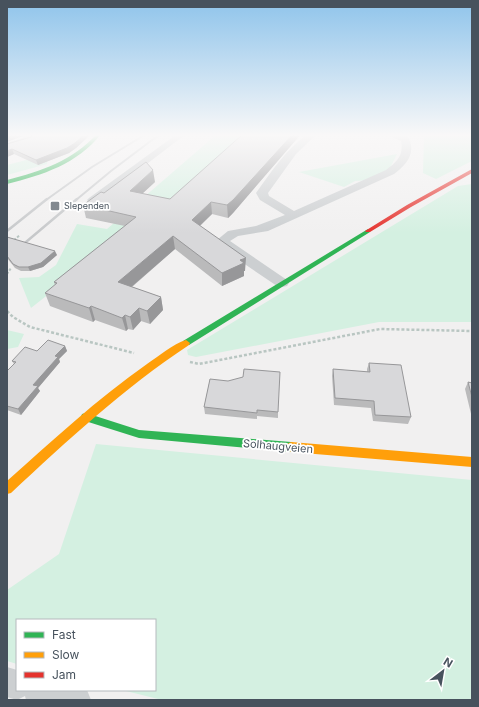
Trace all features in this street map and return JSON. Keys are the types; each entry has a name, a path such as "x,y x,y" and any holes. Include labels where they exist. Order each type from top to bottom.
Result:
{"street":[{"path":"7,176 44,167"},
{"path":"7,182 54,167"},
{"path":"93,200 138,167"},
{"path":"282,167 262,193 264,198 293,215"},
{"path":"282,283 226,245 223,240 227,236 237,232 262,229 390,172 396,167"},
{"path":"7,489 86,417 164,356 409,206 472,172"},
{"name":"Solhaugveien","path":"86,417 139,434 472,462"},
{"path":"41,691 76,700"}],"path":[{"path":"11,242 20,235"},
{"path":"7,274 11,268"},
{"path":"7,311 13,317 30,327 142,356 164,356 198,364 380,329 472,331"}],"green space":[{"path":"7,167 36,167 7,175"},
{"path":"179,167 209,167 31,308 19,278 39,277 56,265 77,224 107,229"},
{"path":"326,167 391,167 371,180 355,181 344,187 299,172"},
{"path":"423,167 460,167 436,179 423,173"},
{"path":"472,184 472,322 379,322 196,357 188,355 187,350 458,186"},
{"path":"7,330 24,334 18,347 7,349"},
{"path":"96,444 472,480 472,700 162,700 126,691 156,691 156,619 16,619 16,664 7,661 7,590 59,554"}],"building":[{"path":"139,167 150,167 153,170 130,191 170,199 206,167 263,167 227,205 211,202 192,220 246,258 240,260 244,263 222,273 173,236 118,282 161,297 147,311 139,308 130,317 125,315 122,318 91,306 89,308 45,293 57,283 54,282 136,217 83,205 101,192 104,193"},
{"path":"7,237 55,251 41,263 28,267 19,267 13,264 7,256"},
{"path":"48,340 65,346 55,356 58,357 33,385 38,386 18,409 7,406 7,371 16,362 12,361 25,347 37,351"},
{"path":"369,363 401,365 411,417 375,415 374,401 335,398 333,369 370,372"},
{"path":"244,369 280,372 278,412 257,410 257,413 204,407 210,379 228,381 243,377"},
{"path":"468,382 472,383 472,397"}],"railway":[{"path":"46,200 92,167"},
{"path":"76,200 116,167"},
{"path":"7,231 47,199"},
{"path":"7,258 77,199"}],"traffic: fast":[{"path":"7,182 55,167"},
{"path":"186,343 368,231"},
{"path":"86,417 139,434 291,447"}],"traffic: slow":[{"path":"7,489 71,430 115,393 138,375 186,343"},
{"path":"291,447 472,462"}],"traffic: jam":[{"path":"368,231 472,171"}],"place":[{"name":"Slependen","path":"55,206"}]}
